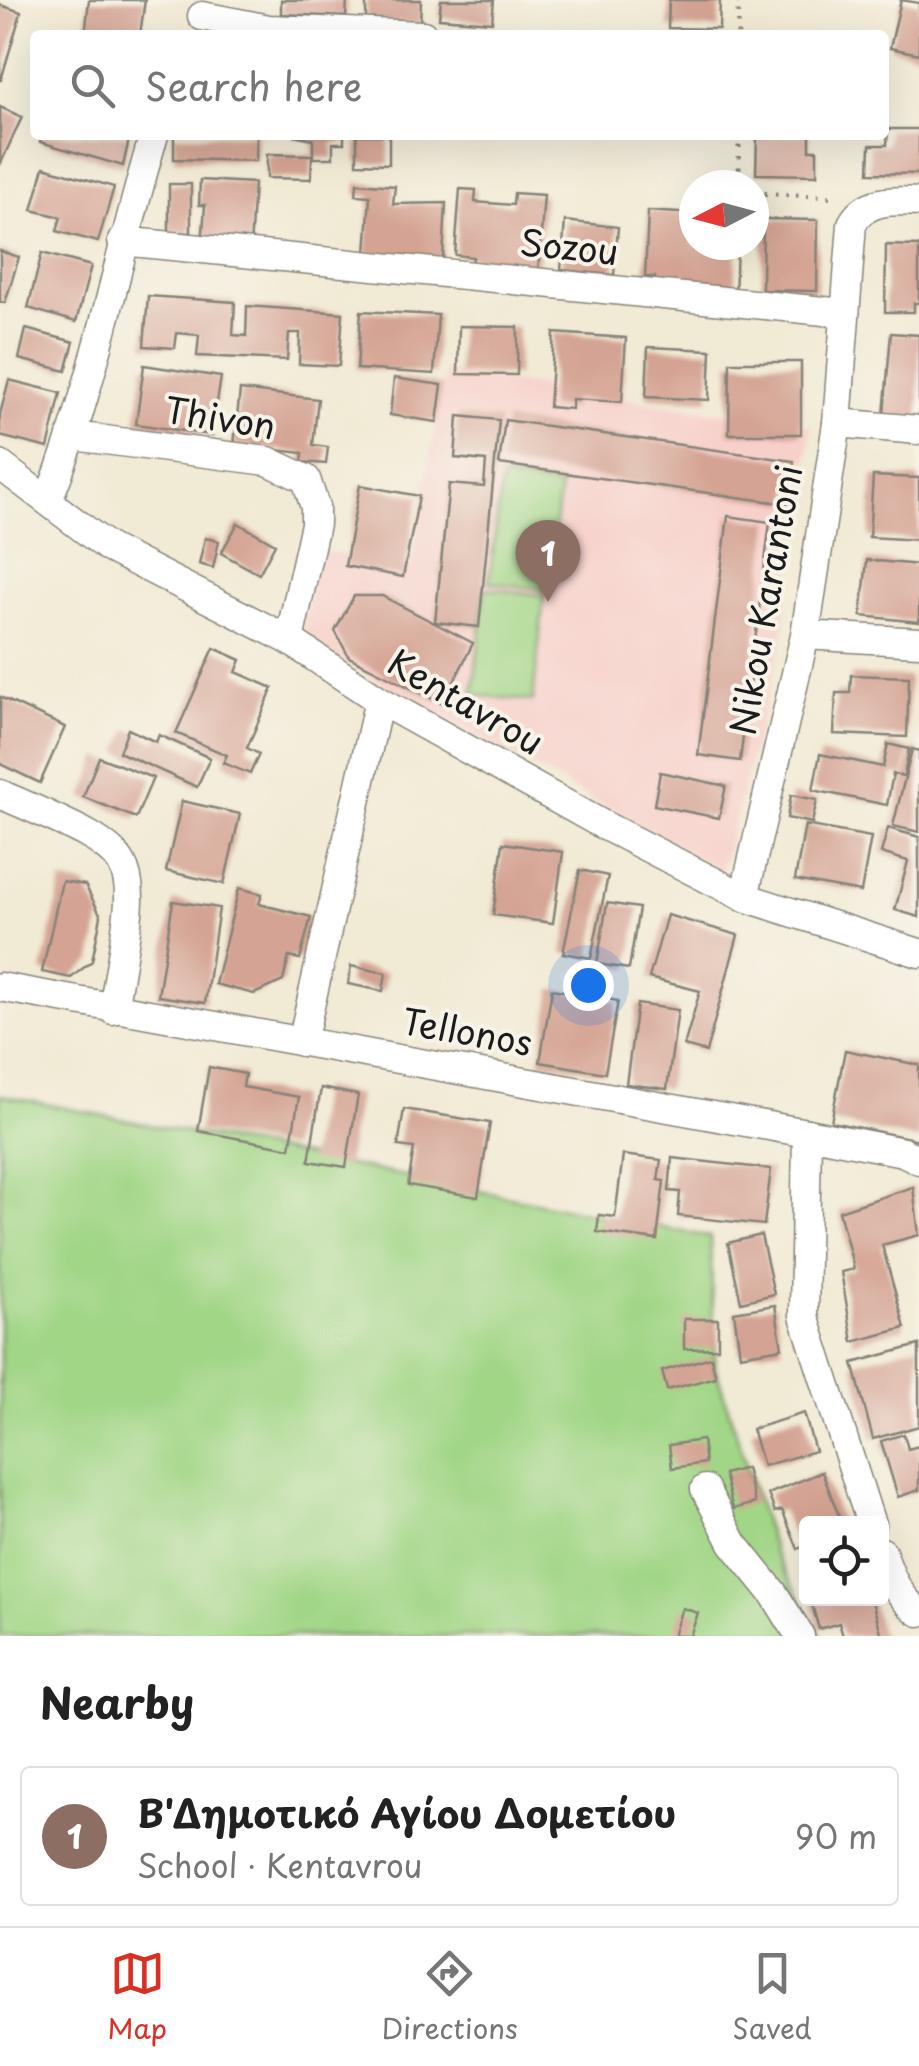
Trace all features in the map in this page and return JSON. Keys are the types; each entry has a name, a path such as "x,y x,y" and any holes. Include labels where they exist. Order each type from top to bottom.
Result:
{"street":[{"path":"202,17 269,28 313,30"},
{"path":"48,500 74,436 122,241 152,140"},
{"path":"844,313 849,242 858,213 882,202 911,202"},
{"name":"Sozou","path":"122,241 844,313"},
{"name":"Nikou Karantoni","path":"744,897 805,635 836,423 844,313"},
{"path":"836,423 919,430"},
{"name":"Thivon","path":"74,436 268,462 306,480 316,506 289,640"},
{"name":"Kentavrou","path":"0,465 110,548 289,640 380,700 605,826 744,897 919,953"},
{"path":"805,635 919,642"},
{"path":"302,1042 380,700"},
{"path":"0,794 103,840 125,862 132,892 112,1010"},
{"name":"Tellonos","path":"0,987 807,1132 903,1152 919,1160"},
{"path":"807,1132 804,1316 868,1516"},
{"path":"706,1489 732,1543 774,1594 800,1636"},
{"path":"889,1572 906,1603 919,1612"}],"path":[{"path":"738,0 738,30"},
{"path":"738,140 739,170"},
{"path":"769,194 843,197 858,213"}],"shaded area":[{"path":"445,372 812,426 782,640 721,871 301,638 318,550 411,566"}],"green space":[{"path":"502,478 560,486 546,590 489,582"},
{"path":"485,588 544,595 533,701 473,695"},
{"path":"0,1095 710,1237 715,1367 774,1552 799,1597 799,1606 804,1606 821,1636 0,1636"}],"building":[{"path":"89,0 145,0 141,30 86,30"},
{"path":"281,0 347,0 346,17 281,14"},
{"path":"366,0 421,0 420,24 366,22"},
{"path":"441,0 494,0 492,22 439,18"},
{"path":"669,0 720,0 719,29 668,28"},
{"path":"901,0 919,3 919,54 890,48"},
{"path":"0,5 21,12 1,80 0,80"},
{"path":"0,107 22,117 0,165"},
{"path":"889,129 919,129 919,174 869,173 870,145 887,145"},
{"path":"41,140 129,140 123,166"},
{"path":"174,140 257,140 256,161 174,159"},
{"path":"313,140 344,140 333,143 333,158 313,158"},
{"path":"357,140 389,140 389,164 357,163"},
{"path":"757,140 810,140 810,150 817,150 817,175 769,174 769,170 756,170"},
{"path":"267,154 312,155 311,179 267,178"},
{"path":"44,167 114,187 98,242 57,231 61,217 32,210"},
{"path":"200,180 254,183 250,249 202,246 205,205 199,205"},
{"path":"357,183 395,186 393,204 446,203 443,259 366,253 370,196 356,195"},
{"path":"169,184 191,184 191,233 169,232"},
{"path":"460,189 476,190 475,202 513,205 514,193 544,195 538,272 472,267 473,257 455,255"},
{"path":"648,211 679,213 679,260 736,260 735,298 654,292 655,277 645,277"},
{"path":"769,219 818,220 817,291 762,290 762,260 769,260"},
{"path":"565,221 618,227 614,275 561,270"},
{"path":"886,245 919,246 919,303 914,303 914,312 885,312"},
{"path":"0,251 19,257 5,303 0,302"},
{"path":"42,253 91,266 76,322 28,308"},
{"path":"148,296 235,302 233,335 246,336 247,306 343,313 339,366 299,364 300,333 289,333 287,360 197,356 199,335 177,333 175,348 144,346"},
{"path":"361,311 438,315 434,374 357,369"},
{"path":"459,326 518,327 517,375 458,374"},
{"path":"26,329 74,342 66,371 19,359"},
{"path":"554,333 626,338 622,402 572,399 572,409 549,407"},
{"path":"891,333 919,335 919,418 884,415"},
{"path":"648,347 711,350 709,400 646,397"},
{"path":"730,362 801,362 801,434 729,434"},
{"path":"144,365 221,377 212,435 136,424"},
{"path":"394,378 442,385 437,422 390,415"},
{"path":"9,380 61,393 48,448 0,436 0,414"},
{"path":"240,390 318,399 313,445 328,447 326,464 302,462 303,453 234,445"},
{"path":"458,416 499,420 479,627 435,622 449,484 484,487 486,461 455,458"},
{"path":"505,420 794,461 788,504 499,464"},
{"path":"873,476 919,478 919,540 869,537"},
{"path":"360,485 419,496 403,577 345,566"},
{"path":"728,516 770,522 740,761 698,755"},
{"path":"238,523 275,544 259,574 221,553"},
{"path":"205,538 219,541 213,568 199,564"},
{"path":"867,560 919,565 919,622 861,616"},
{"path":"354,596 382,596 473,643 443,704 349,657 335,631"},
{"path":"214,648 241,660 236,672 273,688 247,748 259,754 250,774 223,763 227,755 176,733"},
{"path":"851,675 909,677 907,737 834,734 836,693 850,693"},
{"path":"0,697 65,727 40,783 0,764"},
{"path":"128,729 156,742 159,735 210,758 197,787 119,752"},
{"path":"888,744 909,749 904,776 893,774 887,805 813,790 820,754 883,767"},
{"path":"912,749 919,751 919,832 893,826"},
{"path":"99,757 153,778 136,818 83,797"},
{"path":"660,772 726,786 719,818 654,805"},
{"path":"791,795 817,800 812,823 787,818"},
{"path":"182,801 240,814 224,884 166,871"},
{"path":"805,825 871,837 861,892 795,880"},
{"path":"888,828 919,837 919,917 895,910 908,861 881,853"},
{"path":"503,843 563,852 553,923 493,915"},
{"path":"580,870 608,876 591,958 563,953"},
{"path":"62,881 85,885 101,916 92,961 71,978 42,972"},
{"path":"239,888 262,894 259,904 311,917 300,959 289,957 283,981 254,994 215,984"},
{"path":"173,901 219,908 205,1003 158,996"},
{"path":"607,903 639,908 629,969 597,964"},
{"path":"667,915 738,935 706,1052 684,1046 700,991 649,978"},
{"path":"351,966 386,973 383,991 348,984"},
{"path":"552,989 618,1001 605,1073 540,1062"},
{"path":"637,1004 678,1010 667,1089 626,1084"},
{"path":"845,1050 919,1065 919,1140 831,1122"},
{"path":"209,1067 245,1074 243,1087 299,1097 290,1148 198,1131"},
{"path":"321,1088 358,1095 346,1167 309,1161"},
{"path":"404,1109 490,1123 478,1197 408,1185 414,1148 398,1146"},
{"path":"623,1155 661,1160 658,1180 664,1181 657,1240 597,1232 599,1215 615,1217"},
{"path":"672,1158 771,1169 764,1225 678,1216 680,1192 669,1191"},
{"path":"913,1187 919,1235 882,1245 905,1328 853,1342 841,1272 854,1269 839,1211"},
{"path":"761,1235 774,1294 741,1302 728,1243"},
{"path":"775,1305 782,1348 740,1355 734,1312"},
{"path":"684,1319 718,1319 718,1348 684,1349"},
{"path":"919,1345 919,1426 873,1439 853,1363"},
{"path":"711,1357 716,1377 667,1390 662,1371"},
{"path":"804,1413 815,1451 763,1466 752,1429"},
{"path":"904,1434 908,1449 919,1446 919,1490 898,1497 881,1441"},
{"path":"702,1440 705,1463 672,1468 669,1445"},
{"path":"746,1468 755,1503 733,1509 724,1474"},
{"path":"822,1472 839,1516 799,1516 798,1549 782,1510 775,1512 768,1494"},
{"path":"812,1606 873,1606 882,1636 843,1636 839,1623 819,1629"},
{"path":"682,1608 698,1613 690,1636 673,1636"}],"place":[{"name":"Β'Δημοτικό Αγίου Δομετίου","path":"548,602"}]}
